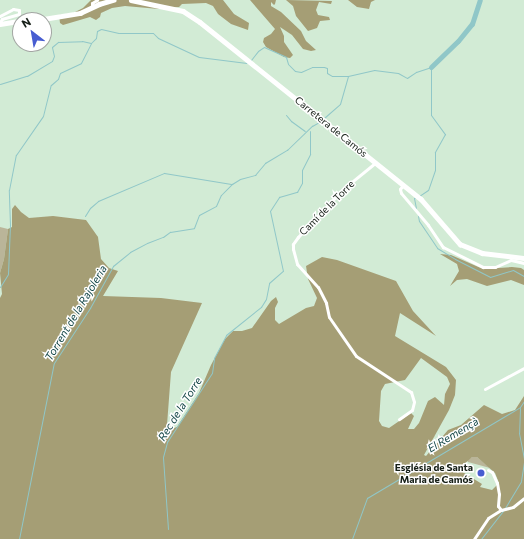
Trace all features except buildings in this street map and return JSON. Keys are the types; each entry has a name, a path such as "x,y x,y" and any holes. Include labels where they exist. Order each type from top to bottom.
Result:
{"street":[{"path":"92,8 92,3 97,0"},
{"path":"52,18 75,15 113,0"},
{"name":"Carretera de Camós","path":"131,0 178,10 190,15 421,199 432,210 452,237 467,248 482,253 524,258"},
{"path":"0,16 13,9 20,10 18,14 2,19 0,23"},
{"path":"0,23 12,22"},
{"name":"Camí de la Torre","path":"375,163 343,188 298,237 293,244 293,249 297,264 318,287 326,303 329,317 356,356 412,392 414,402 412,410 399,419"},
{"path":"404,186 400,189 401,193 444,247 483,267 495,267 511,260 524,263"},
{"path":"485,389 524,368"},
{"path":"488,470 492,472 498,483 498,506 501,510"},
{"path":"474,539 488,518 501,510 512,507 524,498"}],"shaded area":[{"path":"91,0 223,0 234,14 249,23 248,30 231,24 218,14 213,6 206,3 182,4 179,7 159,9 125,6 112,8 101,13 100,17 96,20 90,17 63,25 60,23 59,15 73,13 83,8"},
{"path":"250,0 276,0 274,5 271,2 271,6 281,12 301,31 306,41 316,50 311,51 303,49 292,35 280,27 284,36 284,42 293,55 290,58 284,57 266,47 263,42 264,38 271,34 275,29"},
{"path":"286,0 332,1 331,4 319,2 316,10 318,15 329,17 330,20 320,21 317,28 308,31 296,16 293,6"},
{"path":"348,0 375,0 371,2 369,9 357,7"},
{"path":"15,205 29,218 53,216 86,220 98,237 101,259 109,268 118,271 103,296 161,298 202,303 171,372 167,425 171,429 177,427 199,393 211,365 225,339 233,331 242,331 252,328 271,301 276,297 278,302 275,308 275,320 279,324 306,308 314,306 317,298 308,279 306,266 322,257 337,260 396,281 413,311 436,336 400,313 395,336 446,367 456,380 455,395 449,410 424,455 426,456 448,430 461,425 484,405 502,414 515,410 524,396 524,539 0,539 0,298 2,294 0,273 4,259 8,229 12,227 12,209","holes":["421,358 447,377 450,384 445,394 444,405 435,397 428,401 419,423 414,429 408,429 414,416 411,413 389,428 382,426 379,421 381,391 385,384 405,380","472,457 477,457 495,473 499,483 492,490 480,487 482,484 461,471 461,467"]},
{"path":"0,227 8,229 4,259 0,273"},
{"path":"440,254 451,255 483,269 512,267 521,268 524,270 524,285 511,280 487,286 467,279 457,280 450,286 459,271 457,264"},
{"path":"472,457 477,457 490,468 468,462 467,460"}],"waterway":[{"name":"El Remençà","path":"431,67 458,41 472,24 480,0"},
{"path":"0,287 8,274 10,225 9,190 16,155 43,116 51,85 58,79 60,73 81,63 91,43 96,38 97,31 101,29 119,33 153,33 158,38 199,57 247,63"},
{"path":"0,84 27,76 52,61 54,56 52,47 58,42 82,41 91,43"},
{"path":"251,60 258,51 264,47 286,57 288,64 295,71 301,72 312,67 324,67 327,68 327,73 332,76 348,76 374,70 398,73 407,78 416,72 431,67 431,115 445,134 435,152 435,170 428,190 419,196"},
{"name":"Torrent de la Rajoleria","path":"324,118 340,104 348,76"},
{"path":"286,115 291,121 305,131"},
{"name":"Torrent de la Rajoleria","path":"19,539 54,363 90,308 113,266 130,252 163,237 170,232 194,228 199,215 216,206 221,195 232,184 240,179 255,175 265,163 287,150 312,126 321,121"},
{"name":"Rec de la Torre","path":"168,529 163,457 167,442 212,373 214,358 226,335 261,307 266,299 269,283 283,271 270,211 279,197 297,192 302,183 302,170 310,154 310,131"},
{"path":"85,216 90,208 98,201 164,173 231,184"},
{"name":"El Remençà","path":"416,197 414,198 416,208"},
{"name":"El Remençà","path":"418,216 419,221 437,248 455,259 490,277 513,270 524,276"},
{"name":"El Remençà","path":"352,539 367,498 520,407 524,401"},
{"path":"520,408 519,433 524,459"},
{"path":"505,508 521,481 524,461"},
{"path":"481,539 503,511"}],"place":[{"name":"Església de Santa Maria de Camós","path":"481,473"}]}
